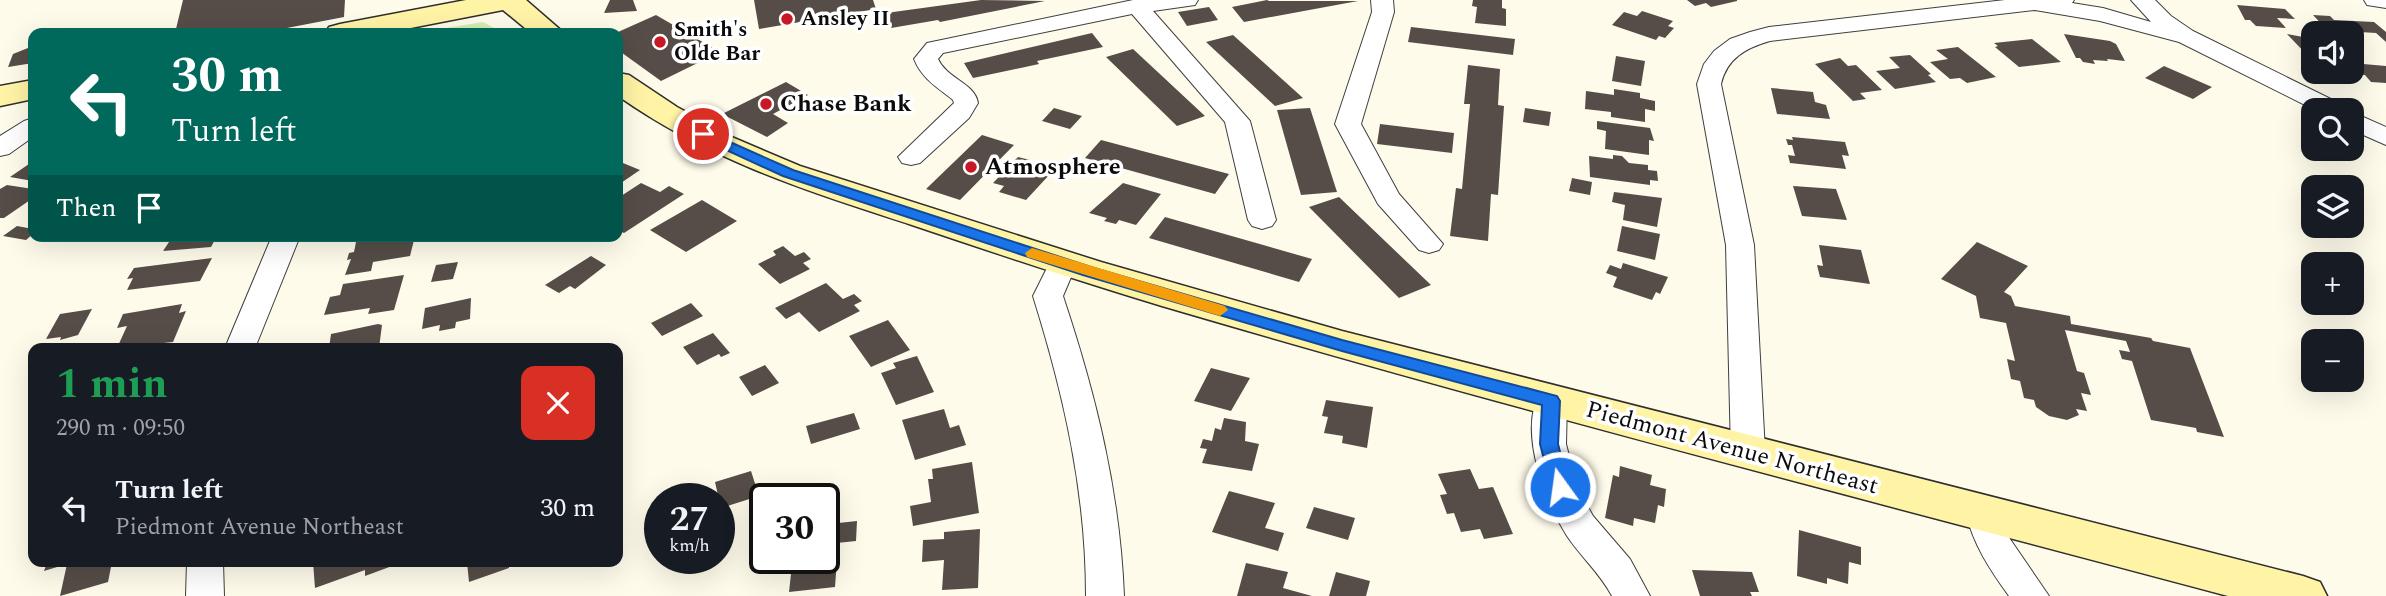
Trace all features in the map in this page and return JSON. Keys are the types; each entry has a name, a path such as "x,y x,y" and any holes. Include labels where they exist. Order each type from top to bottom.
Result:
{"main road":[{"path":"366,28 510,0 543,28"},
{"name":"Piedmont Avenue Northeast","path":"623,85 665,114 722,145 788,173 1063,263 1342,345 1984,513 2224,588 2303,596"},
{"path":"0,96 28,91"}],"street":[{"path":"911,157 961,113 966,103 965,97 937,78 929,67 926,59 935,48 1137,6 1187,0"},
{"path":"1382,0 1383,12 1348,124 1388,198 1429,244"},
{"path":"1748,452 1740,245 1709,84 1711,70 1719,58 1739,44 1769,34 2063,0"},
{"path":"2142,0 2163,21 2195,42 2309,98"},
{"path":"2375,0 2386,1"},
{"path":"2035,4 2103,15 2195,42"},
{"path":"1137,6 1237,121 1262,220"},
{"path":"2364,126 2386,137"},
{"path":"0,148 28,129"},
{"path":"242,343 284,242"},
{"path":"1063,263 1048,296 1070,362 1095,461 1101,509 1105,596"},
{"path":"1551,401 1549,444 1560,487 1580,526 1617,570 1631,596"},
{"path":"1984,513 1992,542 2030,596"},
{"path":"205,567 205,596"}],"green space":[{"path":"483,22 494,28 446,28"}],"building":[{"path":"183,0 345,0 344,17 287,28 176,28"},
{"path":"610,0 633,0 637,11 604,13"},
{"name":"Ansley II","path":"754,0 873,0 876,9 759,29"},
{"path":"981,0 1045,1 940,22 938,20 891,28 886,13"},
{"path":"1267,0 1358,1 1244,22 1232,7"},
{"path":"1473,0 1502,0 1502,8 1506,9 1506,26 1475,23 1477,7 1472,6"},
{"path":"1687,0 1737,1 1711,7 1706,3 1695,6"},
{"path":"2237,5 2285,9 2295,19 2277,18 2286,28 2256,26 2250,20 2245,20"},
{"path":"1209,7 1218,20 1187,26 1178,12"},
{"path":"1642,11 1673,21 1668,26 1674,28 1665,38 1659,36 1656,40 1612,25 1624,12 1637,16"},
{"name":"Smith's Olde Bar","path":"656,15 720,52 661,81 623,54 623,30"},
{"path":"2313,15 2354,21 2319,21"},
{"path":"2364,22 2374,22 2386,32 2386,42 2376,33 2364,32"},
{"path":"1411,27 1515,39 1513,55 1408,42"},
{"path":"1092,33 1103,47 1037,61 1039,64 973,78 964,63"},
{"path":"2064,34 2110,41 2116,44 2125,61 2107,59 2108,61 2093,60 2095,64 2083,62 2076,58"},
{"path":"2287,34 2301,37 2301,49"},
{"path":"1233,35 1303,98 1275,106 1206,42"},
{"path":"2032,39 2061,62 2019,67 1995,47 1998,46 1994,43"},
{"path":"1958,47 1996,77 1967,83 1960,78 1950,79 1930,62 1948,59 1936,50"},
{"path":"28,48 28,64 8,67 13,54"},
{"path":"1133,49 1205,116 1177,126 1106,57"},
{"path":"1910,55 1936,82 1895,89 1876,71 1900,68 1889,57"},
{"path":"1616,56 1645,61 1641,86 1612,81"},
{"path":"1840,58 1848,66 1856,65 1882,90 1860,93 1866,99 1853,101 1815,64"},
{"path":"2364,64 2386,66 2386,83 2371,82 2365,75"},
{"path":"1468,65 1500,69 1498,105 1504,106 1498,195 1491,194 1488,241 1450,236 1456,188 1462,189 1470,104 1464,104"},
{"path":"2164,66 2212,87 2193,99 2145,78"},
{"name":"Chase Bank","path":"786,82 808,95 773,114 788,123 767,137 722,114"},
{"path":"1771,88 1813,92 1815,102 1826,105 1830,119 1777,114"},
{"path":"1614,89 1640,93 1640,98 1655,101 1655,111 1645,109 1645,122 1611,117 1611,112 1585,109 1586,91 1614,95"},
{"path":"1054,108 1082,116 1070,129 1042,121"},
{"path":"1310,108 1337,192 1301,195 1277,110"},
{"path":"1525,108 1551,112 1549,126 1523,122"},
{"path":"1597,121 1650,128 1654,141 1649,140 1649,155 1605,149 1606,131 1597,129"},
{"path":"1380,124 1454,133 1452,153 1377,144"},
{"name":"Atmosphere","path":"982,135 1014,145 960,200 926,189"},
{"path":"1792,137 1845,142 1849,156 1842,155 1846,169 1790,163 1788,155 1795,156 1792,145 1788,145 1786,139 1793,140"},
{"path":"1101,140 1229,174 1215,194 1085,158"},
{"path":"1613,155 1622,156 1629,163 1648,165 1648,170 1657,171 1658,181 1650,180 1650,185 1590,177 1589,156 1613,159"},
{"path":"1018,157 1030,160 1025,165 1051,173 1026,200 999,192 1004,186 993,183"},
{"path":"623,163 640,170 623,182"},
{"path":"28,165 28,180 10,177"},
{"path":"1572,178 1592,182 1590,195 1569,191"},
{"path":"641,183 660,192 669,186 684,194 624,233 623,195"},
{"path":"1123,183 1161,194 1136,225 1119,220 1116,224 1104,221 1107,218 1089,213"},
{"path":"7,185 28,188 28,201 0,218 0,189"},
{"path":"1793,186 1836,189 1847,220 1802,216"},
{"path":"1614,192 1662,198 1657,227 1623,220 1625,205 1612,202"},
{"path":"1339,197 1431,285 1399,298 1309,207"},
{"path":"702,200 737,221 686,252 650,230"},
{"path":"1165,217 1312,259 1299,282 1149,238"},
{"path":"17,226 28,228 26,240 3,236"},
{"path":"1622,226 1660,234 1655,260 1617,251"},
{"path":"169,242 214,242 211,247 163,251"},
{"path":"356,242 414,242 410,256 373,262 371,271 345,275 351,259 347,260 349,253 354,252"},
{"path":"1977,242 2028,266 2004,292 2011,296 2015,306 2070,316 2071,324 2190,348 2224,437 2197,432 2196,428 2151,420 2132,361 2122,359 2119,350 2130,352 2126,341 2065,330 2077,371 2084,373 2091,395 2081,393 2087,411 2076,409 2079,415 2067,420 2049,416 2036,407 2034,400 2024,398 2020,381 2011,379 2007,359 2015,361 2006,323 1980,318 1976,296 1941,279"},
{"path":"1819,245 1861,250 1870,284 1820,277 1817,265 1823,266"},
{"path":"783,246 795,256 804,252 811,259 803,263 810,269 780,284 758,264 776,255 773,251"},
{"path":"591,256 606,265 575,289 570,286 559,293 545,285"},
{"path":"212,258 200,281 127,290 133,278 127,279 134,268"},
{"path":"458,262 453,279 431,282 436,265"},
{"path":"1623,263 1668,277 1660,294 1656,292 1652,300 1613,287 1617,277 1606,273 1610,265 1621,269"},
{"path":"404,275 394,310 368,314 370,308 324,315 330,297 340,295 343,284"},
{"path":"826,283 843,299 854,294 862,301 854,305 860,311 819,332 799,312 786,319 775,308"},
{"path":"471,298 470,319 456,322 455,328 439,331 440,325 422,329 425,308"},
{"path":"691,303 703,316 662,336 651,323"},
{"path":"182,304 179,313 186,311 173,342 164,343 119,343 127,326 117,328 123,314"},
{"path":"92,309 78,335 60,340 61,337 46,339 60,314"},
{"path":"888,320 910,350 871,367 849,336"},
{"path":"382,325 380,343 330,343 331,334"},
{"path":"713,333 730,353 721,357 719,354 697,365 683,347"},
{"path":"917,356 934,392 896,405 881,373 896,368 893,363"},
{"path":"765,365 779,383 752,396 739,377"},
{"path":"1211,368 1250,378 1231,411 1194,401"},
{"path":"1326,400 1373,407 1367,448 1342,443 1343,436 1324,433 1328,417 1322,416"},
{"path":"944,409 950,428 959,425 966,445 915,460 902,420"},
{"path":"854,413 860,429 811,444 806,426"},
{"path":"1224,418 1246,422 1245,441 1259,444 1252,471 1202,463 1207,449 1200,448 1203,439 1212,441 1215,428 1221,430"},
{"path":"972,462 979,513 913,526 910,506 931,502 928,479 933,479 932,469"},
{"path":"1620,466 1652,475 1650,485 1666,489 1664,507 1658,505 1655,523 1634,518 1633,526 1605,518 1613,475 1619,477"},
{"path":"1470,469 1479,489 1493,487 1513,534 1484,539 1480,529 1461,532 1454,513 1447,514 1440,495 1447,494 1438,474"},
{"path":"751,471 755,483 749,483 749,499 735,504 735,483 715,482"},
{"path":"1229,491 1275,503 1265,528 1284,533 1278,551 1212,532"},
{"path":"1314,507 1355,518 1348,540 1306,528"},
{"path":"857,521 856,541 840,543 840,523"},
{"path":"980,529 978,588 942,590 944,560 922,562 923,540 944,539 944,532"},
{"path":"1799,530 1861,547 1861,565 1849,562 1848,584 1827,578 1827,584 1797,576"},
{"path":"1246,563 1288,572 1283,588 1312,596 1237,596"},
{"path":"66,567 111,567 108,582 60,596"},
{"path":"313,567 389,567 365,576 365,570 315,588"},
{"path":"468,567 509,567 509,568 469,582"},
{"path":"1692,570 1752,572 1759,592 1750,592 1752,596 1700,596"},
{"path":"1336,572 1370,581 1366,596 1329,596"},
{"path":"791,574 836,574 835,587 789,592"}],"slow traffic":[{"path":"1032,253 1220,310"}],"place":[{"name":"Ansley II","path":"787,19"},
{"name":"Smith's Olde Bar","path":"660,42"},
{"name":"Chase Bank","path":"766,104"},
{"name":"Atmosphere","path":"971,167"}],"route":[{"path":"703,134 788,173 1164,295 1551,401 1549,444 1560,487"}]}
